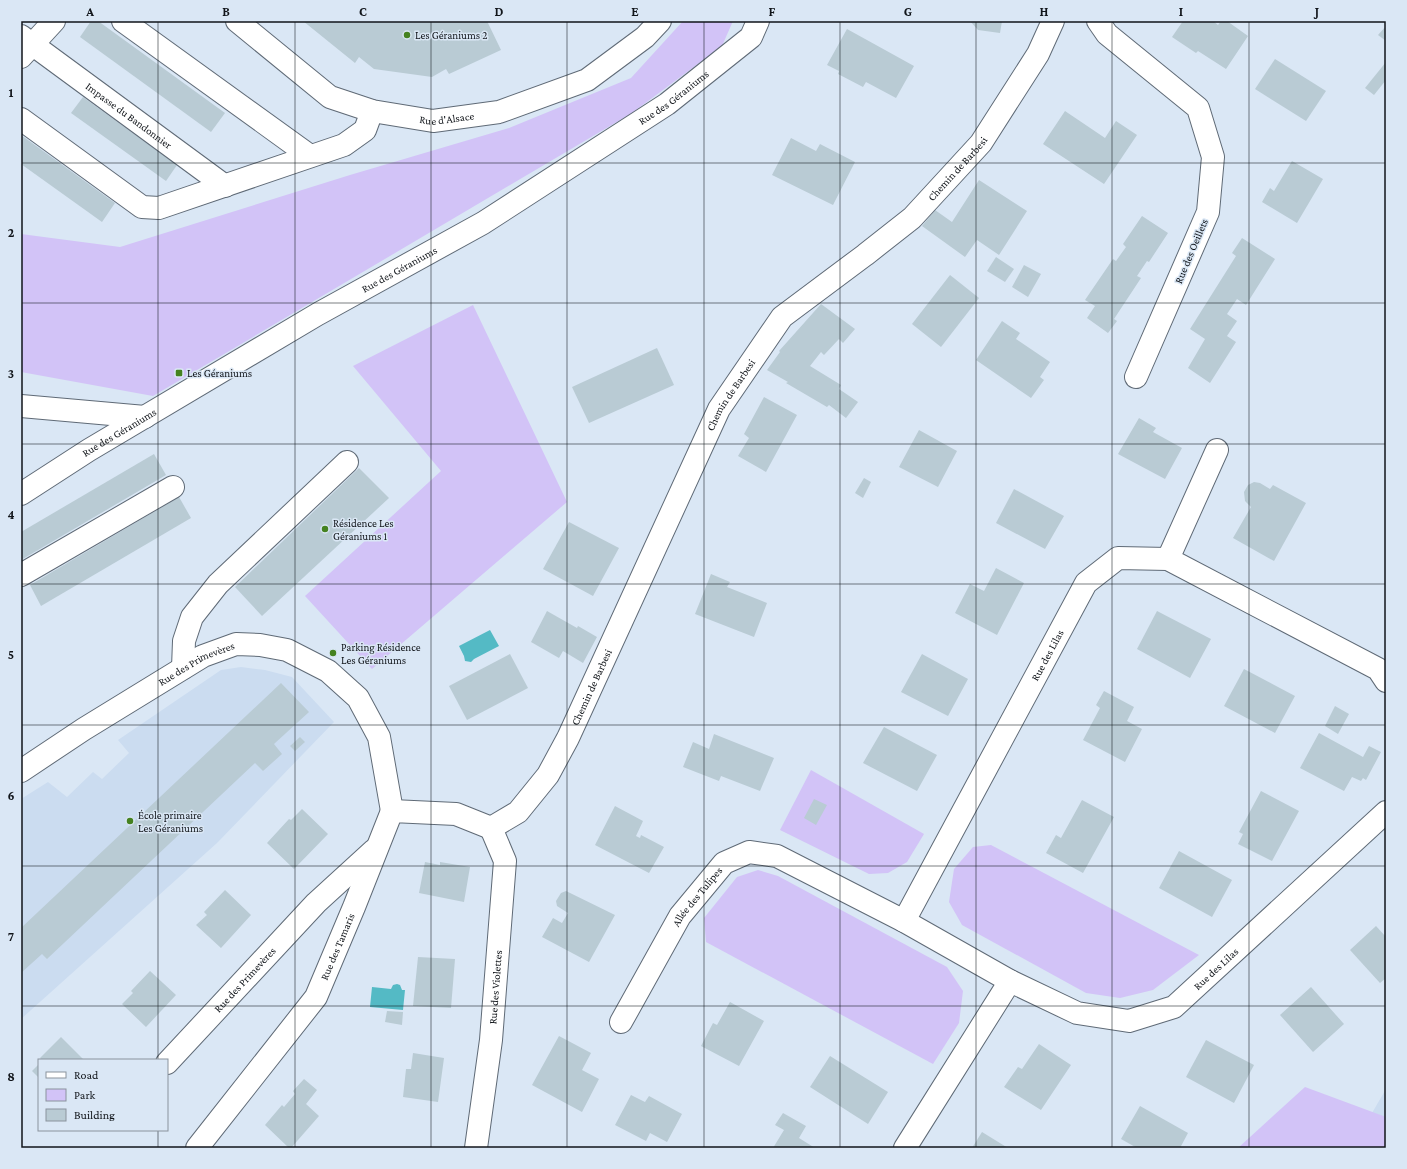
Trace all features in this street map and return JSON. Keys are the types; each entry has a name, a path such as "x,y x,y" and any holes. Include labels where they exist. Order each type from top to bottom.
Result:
{"street":[{"name":"Impasse du Bandonnier","path":"54,21 25,46 225,186"},
{"path":"123,21 310,156"},
{"name":"Rue d'Alsace","path":"237,21 330,97 372,111 433,121 499,112 587,80 645,37 660,21"},
{"name":"Rue des Géraniums","path":"21,494 89,450 318,314 483,222 661,108 751,37 758,21"},
{"name":"Chemin de Barbesi","path":"491,828 518,812 548,775 568,738 719,409 782,317 912,218 980,143 1038,54 1052,21"},
{"name":"Rue des Oeillets","path":"1098,21 1108,34 1198,108 1213,157 1208,212 1136,377"},
{"path":"21,119 142,207 159,208 344,145 365,130 372,111"},
{"path":"21,406 145,417"},
{"path":"1168,559 1217,450"},
{"path":"183,668 184,641 192,617 218,584 347,462"},
{"path":"21,575 173,487"},
{"name":"Rue des Lilas","path":"1386,681 1378,669 1168,559 1118,558 1086,583 904,921 1010,981 1077,1013 1129,1021 1174,1007 1386,812"},
{"name":"Rue des Primevères","path":"21,770 90,725 203,656 236,644 260,645 287,650 328,671 358,698 379,737 392,812"},
{"path":"392,812 456,814 491,828"},
{"name":"Rue des Tamaris","path":"197,1148 316,997 392,812"},
{"name":"Rue des Violettes","path":"476,1148 491,1040 505,861 491,828"},
{"name":"Rue des Primevères","path":"168,1062 316,903 377,848"},
{"name":"Allée des Tulipes","path":"622,1022 680,916 724,863 749,852 777,856 904,921"},
{"path":"905,1148 1010,981"}],"shaded area":[{"name":"École primaire Les Géraniums","path":"241,667 265,670 292,677 334,722 217,843 21,1019 21,799 48,782 67,797 93,772 102,779 129,753 118,740 221,670"},
{"path":"1386,1089 1386,1118 1372,1113"}],"green space":[{"path":"683,21 733,21 722,46 632,113 153,396 21,372 21,234 120,247 350,175 509,128 631,78"},
{"path":"473,305 567,502 372,669 305,596 441,471 353,366"},
{"path":"811,770 924,834 907,862 888,873 869,874 780,830"},
{"path":"991,845 1199,955 1153,990 1120,998 1086,993 962,925 949,902 954,869 973,847"},
{"path":"758,870 778,876 947,967 963,991 959,1023 933,1064 706,942 704,918 737,877"},
{"path":"1305,1087 1386,1117 1386,1148 1238,1148"}],"water":[{"path":"490,630 499,646 471,662 465,661 459,646"},
{"path":"393,985 400,985 402,990 405,990 403,1010 370,1007 372,987 391,989"}],"building":[{"path":"91,21 98,21 225,113 211,132 80,37"},
{"name":"Les Géraniums 2","path":"303,21 487,21 501,50 449,74 446,69 432,77 374,69 359,57 355,63"},
{"path":"970,21 1002,21 1000,33 978,30"},
{"path":"1183,21 1213,21 1218,25 1221,21 1227,21 1248,36 1226,69 1198,51 1196,53 1172,37"},
{"path":"1386,26 1386,41 1378,35"},
{"path":"847,29 914,66 896,98 866,82 863,87 838,74 839,71 827,65"},
{"path":"1275,59 1326,91 1306,121 1255,89"},
{"path":"1386,62 1386,80 1374,95 1365,88"},
{"path":"83,97 177,165 166,181 71,113"},
{"path":"1065,111 1105,138 1116,121 1137,135 1104,184 1043,144"},
{"path":"21,135 115,203 102,222 21,164"},
{"path":"791,138 816,151 820,144 855,162 833,205 772,175"},
{"path":"1292,161 1323,179 1297,223 1262,202 1270,188 1274,191"},
{"path":"979,180 1027,211 999,255 977,240 965,257 922,226 935,210 952,222"},
{"path":"1142,216 1168,233 1149,262 1147,261 1137,276 1141,278 1114,319 1117,321 1108,333 1087,318 1095,306 1085,300 1113,259 1116,261 1126,247 1123,244"},
{"path":"1242,238 1275,259 1246,305 1237,299 1227,314 1237,321 1227,336 1236,342 1210,383 1188,368 1205,339 1190,329 1236,256 1232,253"},
{"path":"996,257 1014,269 1005,282 987,271"},
{"path":"1024,265 1041,274 1028,297 1012,287"},
{"path":"950,275 979,298 941,347 912,324"},
{"path":"821,304 855,329 843,343 839,339 824,355 821,352 810,366 841,385 839,389 858,402 846,418 829,405 827,407 767,370 780,352 779,351"},
{"path":"1002,321 1020,333 1016,339 1050,362 1040,377 1044,380 1031,398 976,360"},
{"path":"657,348 674,385 589,423 572,387"},
{"path":"764,397 797,415 766,472 738,456 749,438 744,434"},
{"path":"1139,418 1156,428 1153,432 1182,448 1165,479 1118,454"},
{"path":"919,430 957,451 938,487 899,467"},
{"path":"154,454 166,475 21,560 21,532"},
{"name":"Résidence Les Géraniums 1","path":"359,468 389,498 262,616 235,587"},
{"path":"864,478 871,482 863,498 855,493"},
{"path":"1254,482 1260,483 1270,489 1273,485 1306,503 1274,561 1233,538 1251,507 1245,501 1244,492 1248,485"},
{"path":"1014,489 1064,516 1045,549 996,523"},
{"path":"179,497 191,518 41,606 30,585"},
{"path":"569,522 619,548 593,596 543,569"},
{"path":"996,568 1024,583 997,635 955,613 970,584 984,591"},
{"path":"711,574 730,582 727,587 767,603 754,637 695,614"},
{"path":"547,611 577,628 578,626 597,637 583,663 563,651 559,658 531,642"},
{"path":"1157,611 1211,639 1190,678 1137,649"},
{"path":"510,654 528,688 467,720 449,686"},
{"path":"922,654 968,679 948,716 901,692"},
{"path":"1244,669 1295,696 1275,733 1224,706"},
{"path":"281,683 309,712 274,744 282,754 263,771 255,763 47,959 42,954 21,973 21,928"},
{"path":"1104,691 1134,707 1127,721 1142,729 1125,762 1083,740 1100,708 1096,705"},
{"path":"1335,706 1349,714 1338,734 1325,726"},
{"path":"884,727 937,755 917,791 863,763"},
{"path":"1319,733 1363,757 1369,746 1381,752 1366,780 1363,778 1361,781 1352,777 1344,791 1300,768"},
{"path":"714,734 774,758 760,791 721,776 719,781 683,767 693,742 709,749"},
{"path":"300,737 305,742 295,751 290,746"},
{"path":"1261,791 1299,811 1272,861 1238,844 1243,834 1239,832"},
{"path":"814,799 827,805 816,825 804,818"},
{"path":"1082,800 1114,817 1083,873 1046,853 1056,835 1061,838"},
{"path":"615,806 643,821 636,836 640,838 641,835 664,847 649,873 595,845"},
{"path":"302,809 328,834 294,869 267,843 289,819 291,820"},
{"path":"1179,851 1232,880 1212,917 1159,888"},
{"path":"425,862 440,865 440,862 470,867 464,902 419,893"},
{"path":"225,890 251,915 221,948 196,925 207,915 204,912"},
{"path":"566,891 615,915 589,962 542,937 553,918 562,923 568,913 557,906 556,901 561,893"},
{"path":"1376,926 1386,937 1386,978 1380,983 1350,950"},
{"path":"418,957 455,959 451,1008 413,1006"},
{"path":"150,971 176,995 146,1027 122,1004 133,993 131,991"},
{"path":"1311,987 1344,1024 1313,1052 1280,1015"},
{"path":"730,1002 764,1021 739,1066 701,1046 713,1023 717,1025"},
{"path":"387,1011 403,1012 402,1025 385,1022"},
{"path":"559,1036 591,1053 582,1070 599,1079 582,1112 532,1085"},
{"path":"61,1037 83,1059 41,1059 40,1058"},
{"path":"1206,1040 1254,1065 1234,1103 1186,1077"},
{"path":"1039,1044 1071,1065 1041,1110 1004,1087 1018,1067 1022,1069"},
{"path":"413,1053 444,1058 438,1102 403,1097 406,1069 411,1069"},
{"path":"830,1056 888,1092 868,1124 810,1087"},
{"path":"38,1065 38,1077 32,1071"},
{"path":"304,1079 317,1090 306,1104 319,1116 291,1148 289,1148 265,1125 282,1105 284,1107 295,1094 293,1091"},
{"path":"631,1095 645,1102 649,1096 682,1114 667,1142 650,1133 646,1141 615,1125"},
{"path":"1140,1106 1188,1133 1180,1148 1137,1148 1121,1139"},
{"path":"783,1113 806,1126 799,1138 815,1148 773,1148 784,1130 775,1125"},
{"path":"982,1132 1008,1148 972,1148"}],"place":[{"name":"Les Géraniums 2","path":"407,35"},
{"name":"Les Géraniums","path":"179,373"},
{"name":"Résidence Les Géraniums 1","path":"325,529"},
{"name":"Parking Résidence Les Géraniums","path":"333,653"},
{"name":"École primaire Les Géraniums","path":"130,821"}]}
